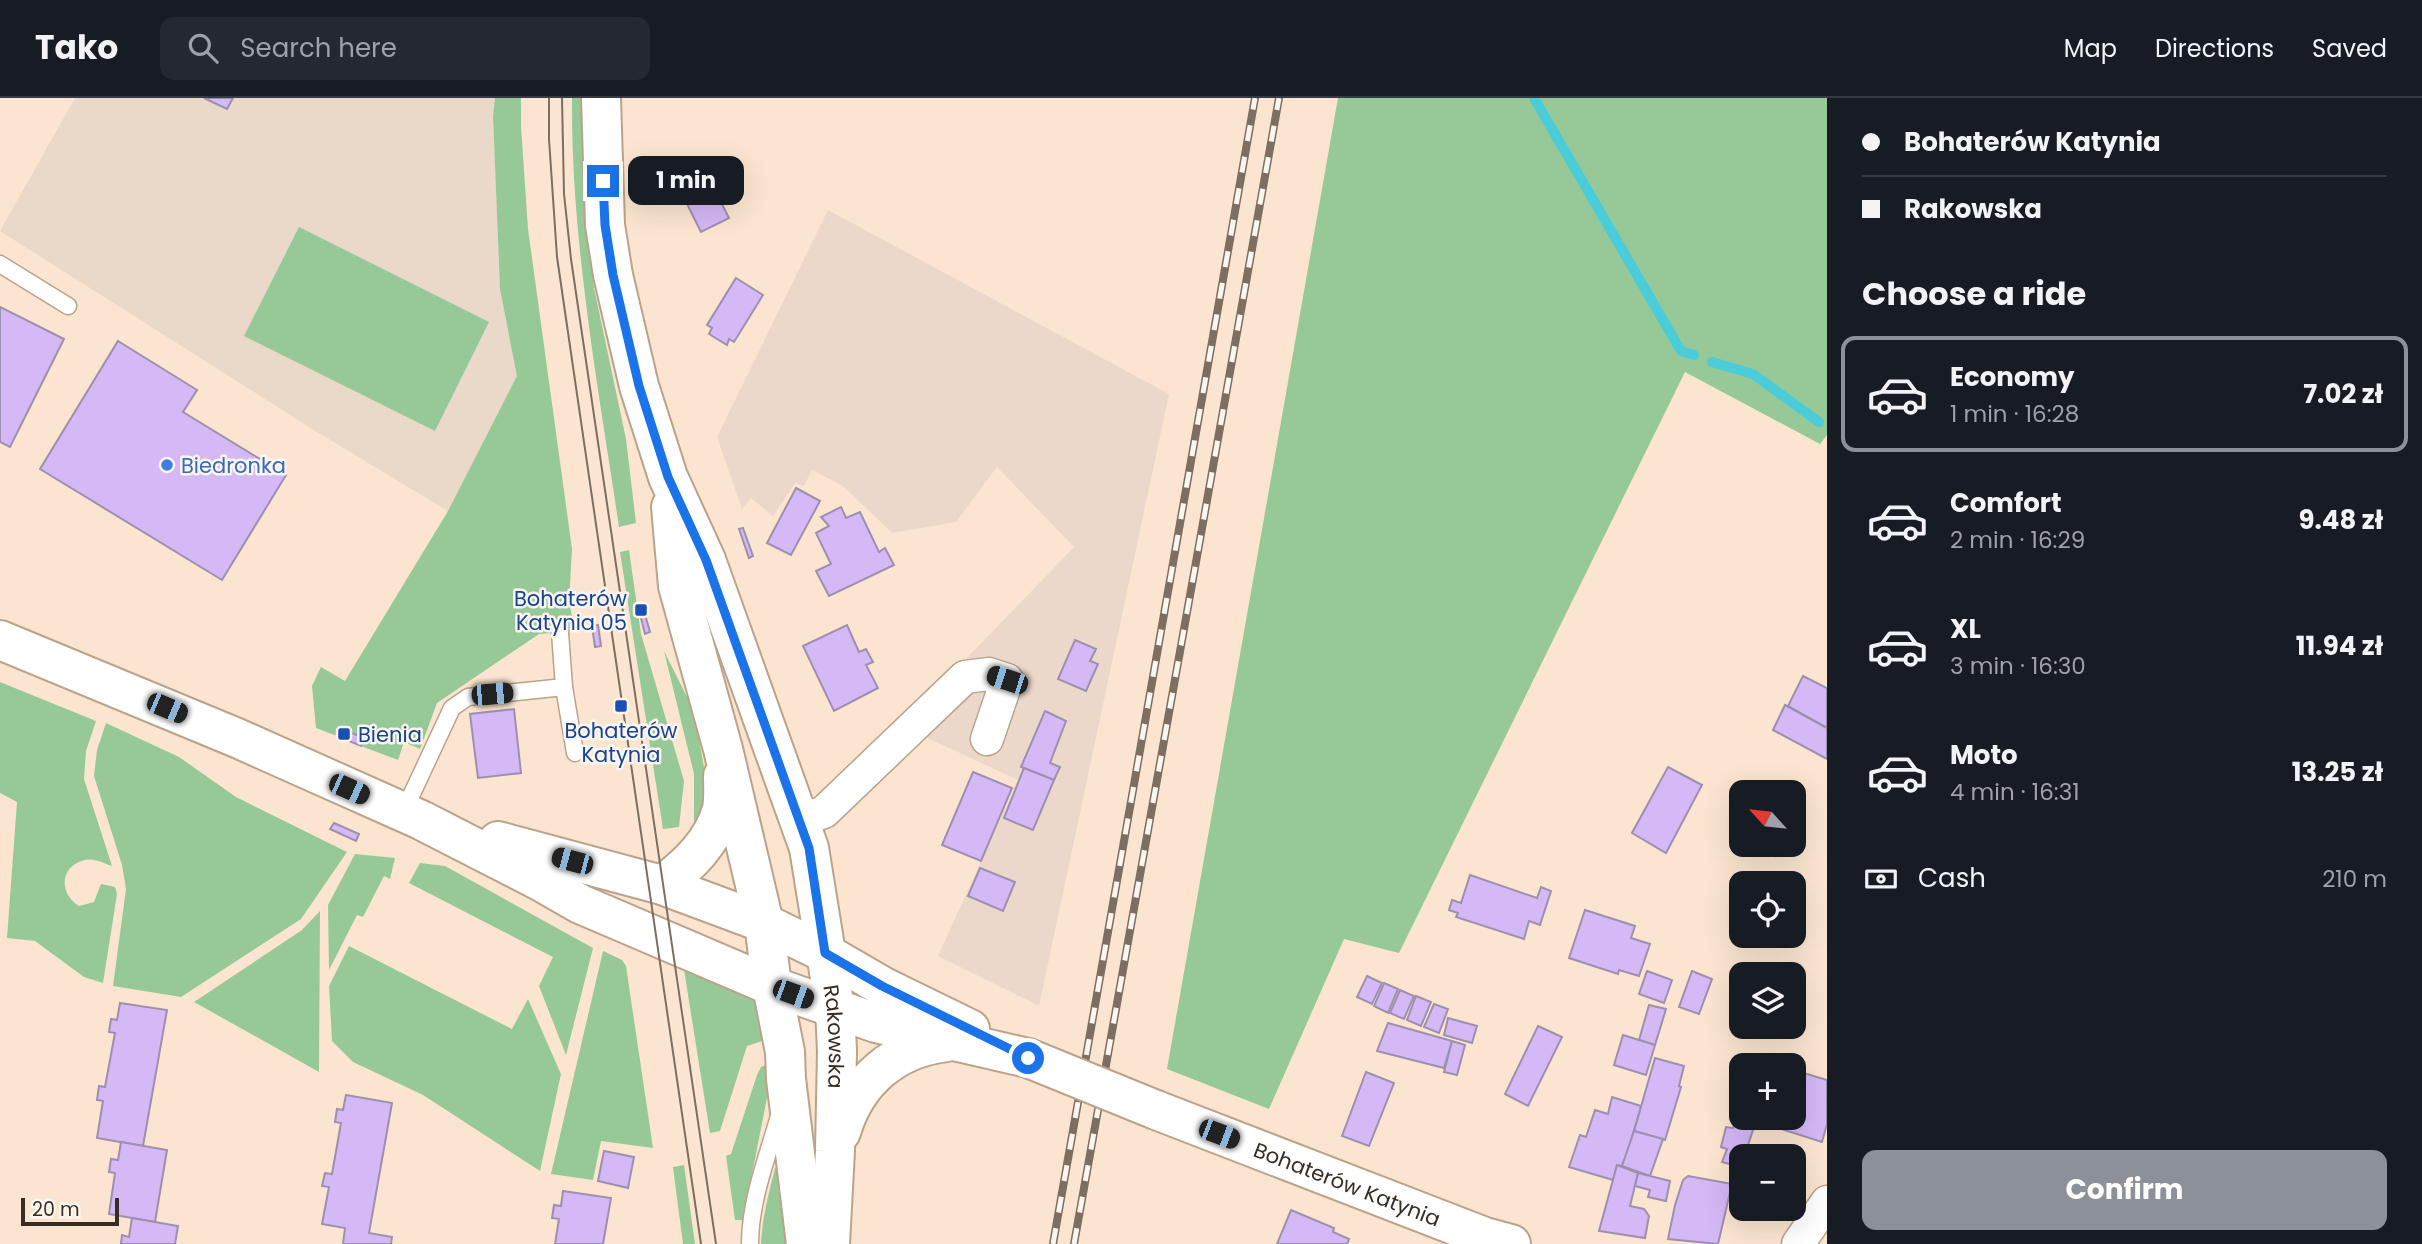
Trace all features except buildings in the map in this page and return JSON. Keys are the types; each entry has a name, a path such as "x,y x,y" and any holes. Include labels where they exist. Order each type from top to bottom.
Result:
{"street":[{"name":"Rakowska","path":"601,98 605,225 613,275 639,386 668,477 706,560 809,848 835,1009 835,1151 830,1244"},
{"name":"Rakowska","path":"668,477 678,586 723,749 764,923 772,986 785,1052 806,1244"},
{"name":"Bohaterów Katynia","path":"0,640 237,738 412,817 580,904 772,986 876,1023 1028,1058"},
{"path":"799,821 824,811 965,677 989,674 1007,680 987,739"},
{"path":"662,885 680,872 712,833 723,807 723,749"},
{"name":"Bohaterów Katynia","path":"412,817 662,885 764,923 825,953 882,986 1028,1058 1485,1237 1510,1244"},
{"path":"835,1151 845,1117 863,1085 883,1066 920,1047 953,1042"},
{"path":"1798,1244 1827,1202"}],"lane":[{"path":"0,264 68,306"},
{"path":"560,633 564,687 575,753"},
{"path":"412,817 452,708 468,697 564,687"},
{"path":"750,1244 750,1227 758,1189 780,1112 786,1079"}],"shaded area":[{"path":"75,98 495,98 493,116 500,289 518,376 448,511 317,432 0,231"},
{"path":"828,210 1169,394 1039,1006 938,956 1018,780 919,734 912,710 965,660 1074,547 997,467 956,522 892,533 843,486 812,470 804,486 795,483 773,516 751,498 742,509 717,437"}],"green space":[{"path":"495,98 521,98 528,229 572,549 569,602 575,631 539,634 437,703 420,749 404,742 398,760 361,746 364,738 341,728 337,736 316,728 312,686 321,667 345,681 448,511 517,376 500,289 493,116"},
{"path":"572,98 584,98 584,190 594,288 626,439 636,523 619,527 581,260"},
{"path":"1338,98 1827,98 1827,435 1820,444 1685,372 1399,953 1344,939 1269,1109 1167,1069"},
{"path":"299,227 489,322 435,431 244,336"},
{"path":"629,550 641,634 684,781 679,827 663,829 620,552"},
{"path":"664,651 694,711 705,773 709,803 694,830 694,774"},
{"path":"0,682 96,721 86,751 84,779 112,866 95,860 76,863 66,874 65,888 72,901 79,906 94,902 101,884 115,887 117,894 103,983 84,977 35,941 7,938 17,802 0,793"},
{"path":"106,723 179,757 236,797 347,852 301,919 181,997 113,986 126,889 122,865 94,776 97,750"},
{"path":"355,854 395,858 390,879 384,876 363,917 357,915 329,970 328,905"},
{"path":"420,863 445,866 593,948 566,1055 539,986 553,957 409,883"},
{"path":"320,911 319,1072 194,1002 302,930"},
{"path":"349,946 512,1029 528,999 561,1074 540,1171 423,1095 353,1062 332,1041 329,986"},
{"path":"603,951 622,960 626,966 653,1148 601,1141 593,1180 551,1174"},
{"path":"682,957 744,991 758,1004 769,1042 762,1041 747,1046 720,1131 710,1133"},
{"path":"774,1062 743,1220 735,1220 726,1156 731,1154 761,1067"},
{"path":"684,1165 695,1244 683,1244 673,1167"},
{"path":"779,1167 792,1244 761,1244 768,1196 775,1168"}],"waterway":[{"path":"1534,98 1681,351 1694,355"},
{"path":"1712,362 1753,374 1819,422"}],"tram line":[{"path":"549,98 557,257 701,1244"},
{"path":"562,98 564,194 571,259 716,1244"}],"railway":[{"path":"1053,1244 1255,98"},
{"path":"1074,1244 1279,98"}],"place":[{"name":"Biedronka","path":"167,465"},
{"name":"Bohaterów Katynia 05","path":"641,610"},
{"name":"Bohaterów Katynia","path":"621,706"},
{"name":"Bienia","path":"344,734"}],"route":[{"path":"603,181 605,225 613,275 639,386 668,477 706,560 809,848 825,953 882,986 1028,1058"}]}
